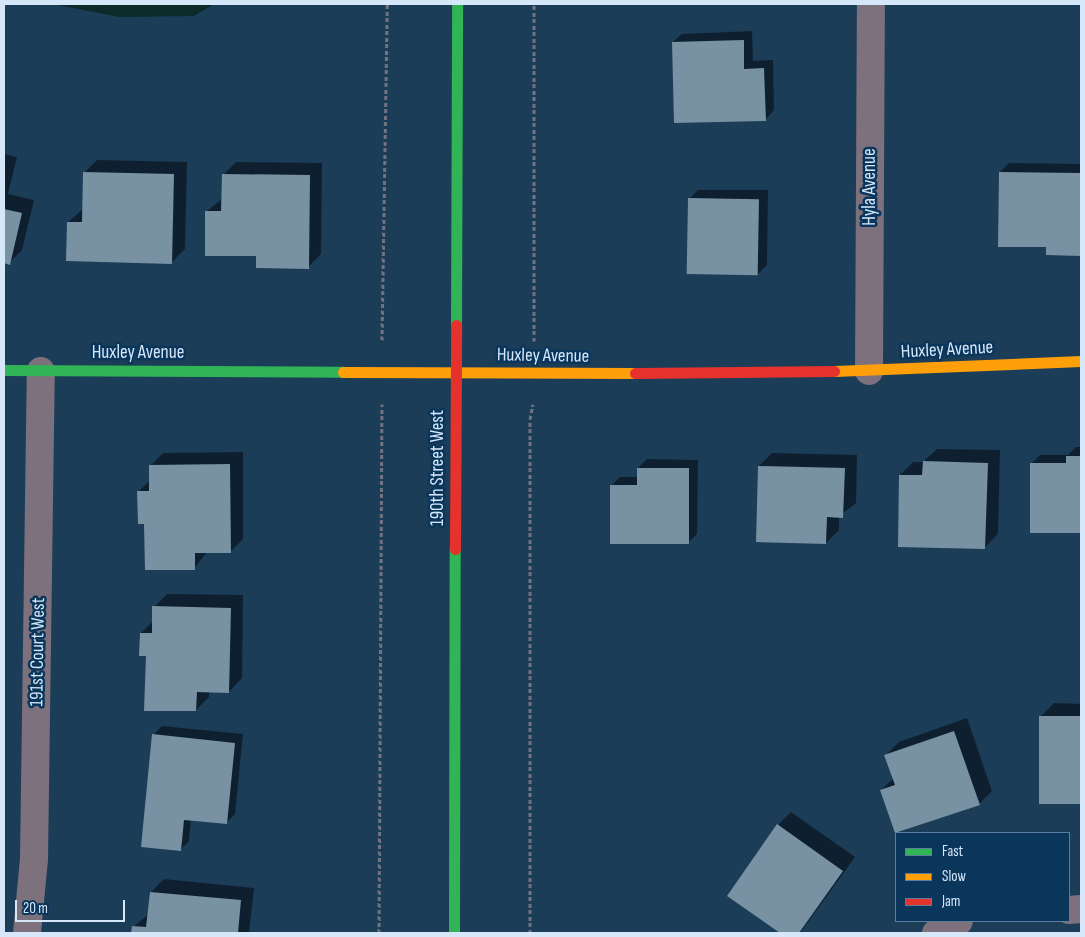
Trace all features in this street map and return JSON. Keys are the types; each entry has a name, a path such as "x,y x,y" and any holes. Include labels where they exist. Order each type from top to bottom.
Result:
{"street":[{"name":"190th Street West","path":"454,933 457,4"},
{"name":"Hyla Avenue","path":"869,371 871,4"},
{"name":"Huxley Avenue","path":"4,370 382,370 534,374 869,371 1081,362"},
{"name":"191st Court West","path":"27,933 34,849 42,371"},
{"path":"936,933 957,922"}],"path":[{"path":"379,933 382,370 387,4"},
{"path":"530,933 530,419 534,374 534,4"}],"shaded area":[{"path":"52,4 214,4 194,16 120,17"}],"building":[{"path":"744,40 744,69 764,68 766,121 674,123 672,42"},
{"path":"83,172 174,174 172,264 66,261 67,222 82,222"},
{"path":"999,172 1081,173 1081,256 1046,255 1046,247 998,247"},
{"path":"222,174 310,175 309,269 256,268 256,256 205,256 205,211 221,211"},
{"path":"688,198 759,199 758,275 687,274"},
{"path":"4,209 22,213 10,265 4,263"},
{"path":"1066,456 1081,456 1081,533 1030,533 1030,463 1066,463"},
{"path":"923,461 988,463 985,549 898,547 899,475 922,475"},
{"path":"230,464 231,553 195,553 195,570 145,570 144,524 138,524 137,491 149,491 149,465"},
{"path":"758,466 845,468 843,518 827,517 826,544 756,542"},
{"path":"637,468 689,468 689,544 610,544 610,485 637,485"},
{"path":"152,606 231,608 229,693 197,692 196,711 144,711 146,656 139,656 140,633 152,633"},
{"path":"1039,716 1081,716 1081,804 1039,804"},
{"path":"954,731 980,805 895,833 880,790 895,785 884,755"},
{"path":"152,734 235,743 227,824 184,820 181,851 141,847"},
{"path":"777,824 843,871 799,933 780,933 727,896"},
{"path":"150,892 241,900 238,933 131,933 132,926 146,927"}],"traffic: fast":[{"path":"456,325 457,4"},
{"path":"4,370 343,372"},
{"path":"454,933 455,549"}],"traffic: slow":[{"path":"834,371 1081,361"},
{"path":"343,372 635,373"}],"traffic: jam":[{"path":"455,549 456,325"},
{"path":"635,373 834,371"}]}
